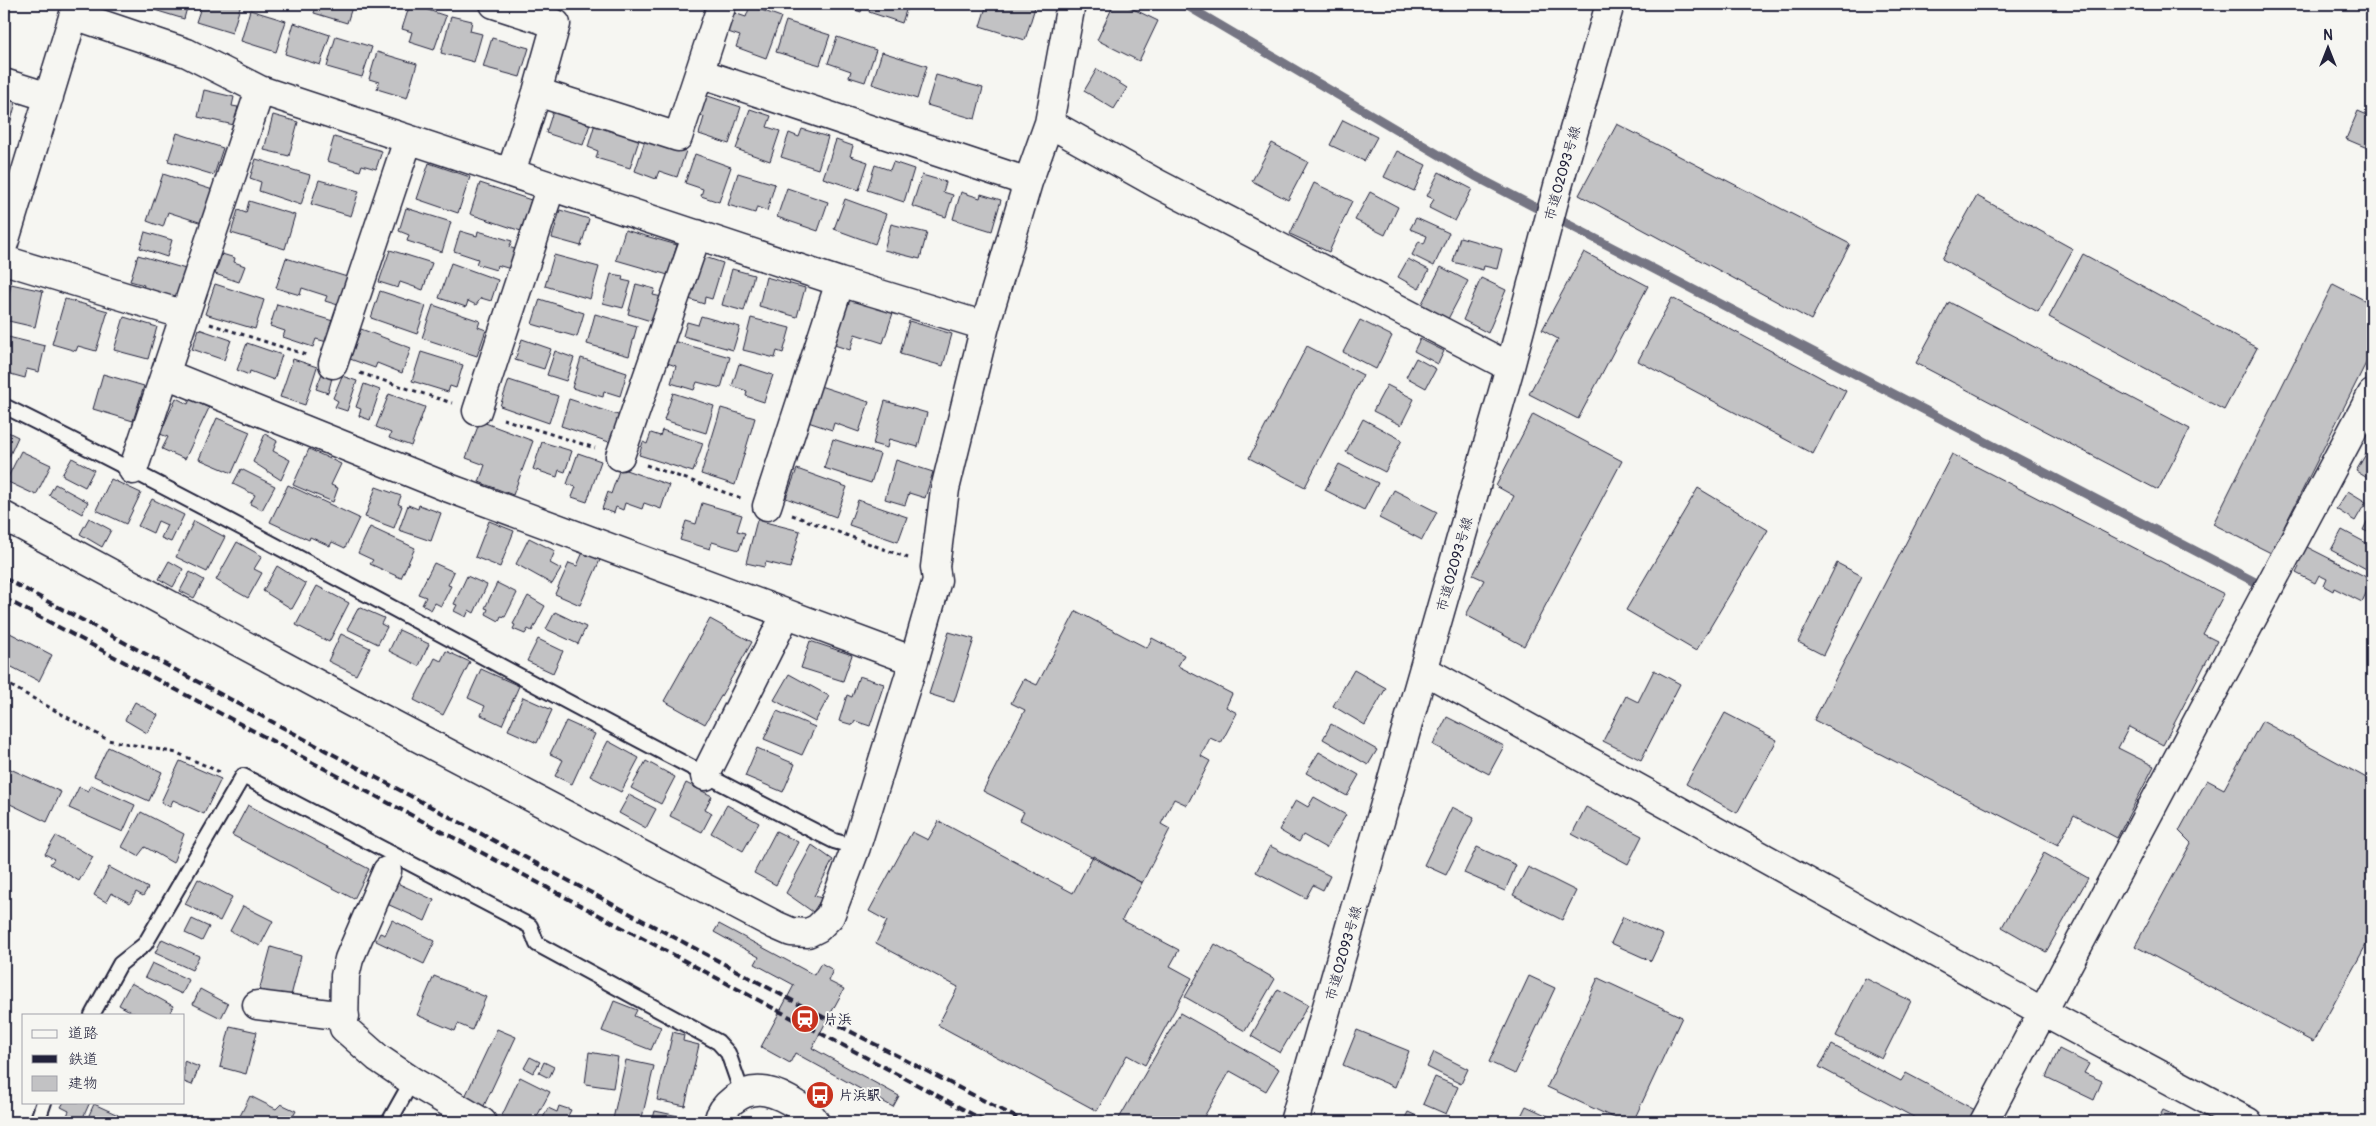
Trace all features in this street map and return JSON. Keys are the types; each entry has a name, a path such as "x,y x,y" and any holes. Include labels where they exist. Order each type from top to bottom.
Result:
{"street":[{"path":"494,4 556,24 537,92 511,172"},
{"path":"537,92 678,136 722,4"},
{"path":"4,516 358,706 791,932 808,933 818,928 830,916 856,847 914,661 937,580 935,567 945,489 984,326 1028,182 1049,123 1071,4"},
{"name":"市道02093号線","path":"1298,1121 1610,4"},
{"path":"4,243 8,215 49,97 75,9 187,53 260,90 840,282 984,326"},
{"path":"700,73 1028,182"},
{"path":"4,83 49,97"},
{"path":"133,470 260,90"},
{"path":"1049,123 1156,184 1510,367"},
{"path":"334,364 408,140"},
{"path":"477,411 551,186"},
{"path":"620,456 697,234"},
{"path":"4,260 185,315"},
{"path":"767,506 840,282"},
{"path":"166,374 449,488 914,661"},
{"path":"1984,1122 2372,394"},
{"path":"706,776 786,614"},
{"path":"1424,670 2043,1012 2248,1122"},
{"path":"387,871 349,958 345,976 344,1028 378,1058 412,1081 482,1122"},
{"path":"257,1005 345,1016"},
{"path":"718,1122 727,1104 742,1093 750,1090 771,1092 788,1100 812,1116 815,1122"}],"lane":[{"path":"4,406 133,470 706,776 834,841 856,847"},
{"path":"93,1014 120,964 145,944 243,776 530,926 537,944 718,1042 728,1053 742,1093"},
{"path":"389,1122 412,1081"},
{"path":"37,1122 43,1104"}],"path":[{"path":"185,315 620,456 767,506 935,567"},
{"path":"4,682 108,740 177,752 226,774 243,776"}],"building":[{"path":"149,4 188,4 184,19 148,8"},
{"path":"202,4 241,4 232,33 196,22"},
{"path":"317,4 353,4 347,23 314,13"},
{"path":"410,4 446,16 434,50 409,42 412,32 402,29"},
{"path":"837,4 864,4 861,12"},
{"path":"871,4 908,4 902,23 869,12"},
{"path":"987,4 1036,4 1025,40 980,26"},
{"path":"1114,4 1123,4 1158,21 1139,61 1097,40"},
{"path":"750,6 781,17 766,58 736,47 740,36 725,31 731,12 746,17"},
{"path":"250,10 286,21 276,52 241,41"},
{"path":"451,16 472,21 470,31 482,34 474,62 441,53"},
{"path":"786,21 830,35 820,65 776,52"},
{"path":"294,23 330,35 320,65 285,54"},
{"path":"336,36 372,47 362,77 327,67"},
{"path":"837,37 876,50 865,82 849,77 851,71 828,63"},
{"path":"492,38 529,48 520,77 483,67"},
{"path":"377,52 417,64 407,98 377,89 379,82 369,79"},
{"path":"882,52 927,66 917,99 872,84"},
{"path":"1097,69 1127,88 1114,109 1084,91"},
{"path":"936,75 983,88 975,119 927,105"},
{"path":"204,90 234,97 232,106 238,107 234,125 198,117"},
{"path":"4,91 18,95 10,124 4,123"},
{"path":"705,95 741,107 729,144 699,134 704,117 699,114"},
{"path":"554,108 591,121 583,145 546,133"},
{"path":"750,109 771,116 767,127 780,131 770,161 736,149"},
{"path":"2358,111 2372,117 2372,150 2346,139"},
{"path":"273,115 298,122 289,156 264,150"},
{"path":"596,120 641,134 630,168 596,158 598,151 588,147"},
{"path":"1343,120 1377,137 1364,161 1330,145"},
{"path":"1617,124 1850,244 1811,320 1579,195"},
{"path":"802,129 828,137 818,169 781,157 789,133 799,137"},
{"path":"177,133 223,148 214,175 168,161"},
{"path":"334,137 382,151 376,169 362,165 360,171 327,161"},
{"path":"646,137 686,151 677,177 659,171 656,179 635,171"},
{"path":"836,140 853,146 850,156 868,162 859,190 823,178"},
{"path":"1272,143 1308,162 1288,200 1252,181"},
{"path":"1397,151 1426,165 1414,191 1384,177"},
{"path":"695,154 731,167 719,202 701,196 703,189 685,183"},
{"path":"256,159 310,175 301,205 259,191 261,182 250,178"},
{"path":"893,162 914,169 904,202 867,190 875,165 890,170"},
{"path":"429,163 470,177 458,213 417,199"},
{"path":"1439,172 1472,189 1455,221 1429,208 1434,199 1427,196"},
{"path":"738,173 775,184 767,211 757,207 755,213 728,205"},
{"path":"163,174 213,190 202,223 168,212 163,227 147,221"},
{"path":"922,175 946,182 943,192 953,195 946,217 912,206"},
{"path":"319,180 359,191 351,216 311,204"},
{"path":"480,183 531,200 521,231 470,214"},
{"path":"1314,183 1352,201 1329,252 1290,234"},
{"path":"787,188 828,202 818,231 777,217"},
{"path":"961,192 980,198 981,194 1001,200 992,231 953,219"},
{"path":"1370,192 1398,207 1385,235 1355,220"},
{"path":"1977,196 2073,249 2038,312 1942,259"},
{"path":"845,199 886,214 875,244 834,229"},
{"path":"249,201 295,215 285,249 231,233 238,210 246,213"},
{"path":"406,208 451,222 442,252 407,241 409,235 399,231"},
{"path":"560,210 589,219 581,246 552,238"},
{"path":"1416,218 1449,233 1434,266 1412,255 1419,241 1424,244 1427,236 1410,229"},
{"path":"891,224 927,233 920,259 884,250"},
{"path":"625,230 677,245 668,275 616,260"},
{"path":"460,231 477,236 478,231 512,241 509,247 517,250 511,269 497,265 496,270 476,264 478,259 454,251"},
{"path":"145,232 172,240 167,257 140,248"},
{"path":"1460,237 1502,249 1497,269 1484,266 1483,270 1453,262"},
{"path":"390,250 432,263 423,290 400,282 398,288 379,282"},
{"path":"1584,252 1648,286 1578,419 1529,394 1558,339 1542,330"},
{"path":"222,254 235,258 234,262 245,266 239,282 215,274"},
{"path":"2083,254 2257,348 2224,410 2049,317"},
{"path":"138,255 189,270 180,297 172,295 171,300 142,291 144,285 130,281"},
{"path":"554,255 599,267 590,299 545,286"},
{"path":"702,256 723,263 712,299 705,297 704,304 689,299"},
{"path":"286,258 347,277 338,305 325,301 327,296 302,288 300,295 276,288"},
{"path":"1408,259 1429,270 1419,289 1398,277"},
{"path":"451,263 498,280 491,301 481,298 476,305 468,301 466,307 439,298"},
{"path":"1441,267 1468,281 1448,319 1421,305"},
{"path":"732,269 754,275 744,311 722,305"},
{"path":"611,274 623,276 622,280 631,282 623,308 603,303"},
{"path":"766,277 805,288 797,317 759,306"},
{"path":"1481,278 1506,290 1488,333 1463,320"},
{"path":"11,284 43,291 35,327 4,320"},
{"path":"215,284 264,300 255,329 205,314"},
{"path":"636,284 655,289 653,295 662,297 654,322 628,314"},
{"path":"2333,284 2372,304 2372,351 2271,553 2213,524"},
{"path":"380,291 426,306 417,334 371,318"},
{"path":"844,297 893,313 883,343 855,334 850,350 828,343"},
{"path":"1672,298 1846,391 1813,454 1638,361"},
{"path":"65,299 108,311 96,351 78,346 76,351 52,344"},
{"path":"540,299 584,313 577,337 532,324"},
{"path":"1949,302 2190,429 2158,490 1916,363"},
{"path":"277,304 333,321 327,342 316,339 313,347 283,337 285,331 270,326"},
{"path":"433,305 480,321 478,327 486,330 477,356 422,338"},
{"path":"595,314 637,326 629,356 587,344"},
{"path":"701,316 740,327 733,350 683,336 687,322 698,325"},
{"path":"124,317 157,327 148,359 114,350"},
{"path":"751,318 790,328 783,353 777,351 775,358 743,350"},
{"path":"1360,320 1392,336 1376,369 1343,352"},
{"path":"909,321 952,334 943,366 900,354"},
{"path":"199,329 231,340 224,360 192,349"},
{"path":"361,329 411,348 402,373 377,363 375,368 350,359"},
{"path":"4,336 45,346 39,372 27,369 25,378 7,373 9,368 4,367"},
{"path":"522,339 551,349 544,369 515,360"},
{"path":"1420,339 1444,351 1438,364 1414,351"},
{"path":"673,341 730,357 721,388 697,382 694,390 671,383 676,366 667,363"},
{"path":"247,343 282,355 274,380 250,371 249,375 237,370"},
{"path":"1307,346 1363,375 1305,487 1249,458"},
{"path":"555,351 574,358 566,381 547,375"},
{"path":"421,352 463,365 456,388 450,386 448,392 412,381"},
{"path":"581,358 627,373 620,396 604,391 603,397 572,388"},
{"path":"1416,358 1436,369 1426,388 1406,377"},
{"path":"293,359 317,367 305,405 280,397"},
{"path":"739,364 773,375 764,402 746,396 747,391 732,386"},
{"path":"323,371 333,374 328,393 316,389"},
{"path":"103,374 144,386 133,421 93,409"},
{"path":"342,376 357,381 347,411 335,407 338,401 333,398"},
{"path":"509,380 558,396 549,423 500,406"},
{"path":"364,384 380,390 370,420 359,416 361,409 356,407"},
{"path":"1387,385 1414,399 1401,425 1373,411"},
{"path":"820,386 869,402 859,432 834,423 832,430 808,422"},
{"path":"673,393 714,406 706,433 664,420"},
{"path":"389,394 425,407 411,446 389,438 391,433 376,427"},
{"path":"176,398 188,404 190,399 209,408 185,459 162,449 168,437 160,434"},
{"path":"569,399 621,416 612,443 561,426"},
{"path":"885,401 927,413 918,447 889,439 887,448 873,444"},
{"path":"721,408 755,418 735,485 701,474"},
{"path":"1533,414 1622,461 1524,646 1466,615 1484,580 1473,575 1514,496 1496,486"},
{"path":"217,418 250,432 232,473 199,459"},
{"path":"1363,419 1402,440 1385,472 1346,452"},
{"path":"480,421 533,441 513,495 479,482 485,465 466,458"},
{"path":"4,430 18,437 4,468"},
{"path":"662,430 703,443 693,472 639,455 643,442 647,444 651,433 660,436"},
{"path":"265,434 277,441 273,451 290,460 281,480 253,462"},
{"path":"833,439 880,454 871,483 824,468"},
{"path":"542,442 572,451 565,472 559,470 557,477 533,469"},
{"path":"309,449 341,464 331,485 338,488 333,502 293,485"},
{"path":"21,451 51,465 36,495 6,481"},
{"path":"578,453 601,461 587,502 572,497 576,487 567,484"},
{"path":"1952,454 2224,594 2203,634 2217,641 2163,745 2129,727 2118,748 2154,766 2117,838 2074,815 2058,845 1814,720"},
{"path":"2366,454 2372,457 2372,481 2356,471"},
{"path":"72,458 94,470 85,487 62,475"},
{"path":"896,460 933,472 925,498 909,493 905,505 885,499"},
{"path":"1339,464 1378,483 1364,510 1325,490"},
{"path":"620,468 669,485 661,509 644,503 642,509 625,503 623,510 616,507 614,513 602,509 608,492 611,494"},
{"path":"241,469 275,486 262,510 250,504 255,495 233,484"},
{"path":"797,469 847,487 836,517 786,498"},
{"path":"111,479 141,493 126,524 96,510"},
{"path":"55,484 88,502 82,514 49,495"},
{"path":"288,485 359,518 345,548 332,542 330,546 310,537 309,540 270,522"},
{"path":"376,487 401,496 398,504 402,506 394,528 365,517"},
{"path":"1698,488 1768,530 1696,651 1626,610"},
{"path":"1394,490 1437,512 1422,540 1379,518"},
{"path":"2348,491 2366,502 2355,521 2336,509"},
{"path":"152,499 184,515 171,542 161,538 167,525 158,521 153,533 138,526"},
{"path":"858,500 907,517 898,542 849,525"},
{"path":"702,503 742,515 737,531 745,533 739,550 712,542 710,549 680,540 686,521 696,524"},
{"path":"408,505 418,509 419,505 441,513 431,541 399,530"},
{"path":"2372,512 2372,534 2363,530"},
{"path":"89,518 111,530 102,547 80,534"},
{"path":"757,520 800,531 790,568 766,562 764,567 746,563"},
{"path":"194,521 225,537 207,572 176,557"},
{"path":"489,521 514,531 500,567 475,557"},
{"path":"370,527 415,548 401,578 370,564 373,560 358,553"},
{"path":"2342,530 2372,546 2372,566 2370,571 2331,550"},
{"path":"529,538 555,551 550,563 561,569 552,584 516,564"},
{"path":"237,542 262,556 254,569 262,573 248,598 216,580"},
{"path":"2305,546 2372,580 2362,602 2334,588 2333,591 2324,586 2327,579 2319,575 2315,583 2296,573 2299,567 2296,565"},
{"path":"583,552 600,560 580,605 555,594 569,563 577,566"},
{"path":"169,561 183,569 173,587 159,579"},
{"path":"434,563 454,572 448,585 451,586 441,606 435,603 431,610 422,605 426,597 418,594"},
{"path":"1837,563 1862,576 1823,655 1798,642"},
{"path":"277,566 306,584 292,609 263,591"},
{"path":"190,572 204,580 194,598 180,591"},
{"path":"467,576 487,585 474,613 469,610 466,617 454,611 457,605 454,604"},
{"path":"497,583 517,593 505,617 501,616 499,621 486,614 488,609 485,608"},
{"path":"317,586 349,603 329,642 296,625"},
{"path":"528,596 545,606 532,631 528,629 525,634 513,629 515,625 513,624"},
{"path":"359,607 384,618 381,624 387,627 378,644 347,629"},
{"path":"1076,611 1147,648 1152,638 1184,655 1178,666 1232,694 1226,707 1237,713 1221,743 1210,738 1201,756 1210,761 1187,805 1174,799 1161,824 1170,829 1142,883 1020,820 1024,812 983,791 1025,710 1011,703 1024,679 1037,685"},
{"path":"555,612 586,627 578,644 546,629"},
{"path":"710,619 752,642 705,724 664,701"},
{"path":"399,630 429,644 419,666 389,651"},
{"path":"949,632 974,639 954,702 929,694"},
{"path":"10,633 52,655 39,681 4,663 4,646"},
{"path":"341,634 370,648 356,675 328,661"},
{"path":"538,639 563,651 553,673 527,661"},
{"path":"810,641 852,655 843,681 801,668"},
{"path":"446,651 470,662 443,715 414,700 435,658 441,661"},
{"path":"481,669 519,686 502,725 481,715 485,706 468,698"},
{"path":"1354,670 1386,688 1365,725 1333,706"},
{"path":"1654,670 1680,684 1641,760 1603,741 1626,696 1638,702"},
{"path":"789,674 829,696 815,722 774,700"},
{"path":"859,676 884,684 870,726 855,721 853,725 839,721 847,695 852,697"},
{"path":"523,697 552,710 537,743 508,730"},
{"path":"135,702 158,715 147,733 125,720"},
{"path":"777,711 815,727 802,755 764,739"},
{"path":"1725,713 1777,740 1737,813 1686,784"},
{"path":"1447,717 1504,746 1489,774 1433,745"},
{"path":"566,721 595,734 572,784 555,776 563,760 550,754"},
{"path":"2262,721 2372,781 2372,934 2313,1042 2135,946 2191,843 2179,831 2207,780 2224,789"},
{"path":"1331,724 1377,750 1368,765 1323,739"},
{"path":"608,741 639,758 621,792 590,776"},
{"path":"108,747 162,772 149,801 94,776"},
{"path":"757,748 795,764 783,792 745,776"},
{"path":"1319,752 1359,775 1347,796 1306,773"},
{"path":"180,761 221,779 204,814 173,800 170,807 161,802"},
{"path":"646,761 675,777 661,804 631,788"},
{"path":"6,767 61,792 47,822 4,801 4,772"},
{"path":"686,783 712,796 705,809 712,813 702,832 670,816"},
{"path":"91,785 135,805 123,832 69,808 79,787 88,791"},
{"path":"629,795 656,809 646,828 619,813"},
{"path":"1314,797 1346,815 1326,848 1303,835 1299,842 1279,830 1296,800 1308,807"},
{"path":"248,805 369,869 354,899 232,835"},
{"path":"727,805 759,823 743,851 711,833"},
{"path":"1452,807 1474,818 1446,875 1424,865"},
{"path":"1586,807 1642,836 1628,864 1572,834"},
{"path":"141,812 184,834 173,863 145,847 138,856 122,847"},
{"path":"939,821 1073,893 1093,856 1142,883 1122,920 1179,950 1170,966 1192,978 1145,1065 1127,1055 1097,1111 938,1025 958,987 876,943 887,921 869,911 912,832 928,840"},
{"path":"776,831 798,842 776,885 754,873"},
{"path":"56,836 93,857 79,881 50,864 54,859 45,854"},
{"path":"812,845 833,860 814,896 822,898 813,912 786,893"},
{"path":"1270,846 1330,876 1323,890 1313,885 1306,898 1256,872"},
{"path":"1477,847 1516,865 1505,891 1464,873"},
{"path":"2044,853 2088,878 2046,952 2002,927"},
{"path":"109,867 148,888 143,896 136,892 130,903 111,893 106,902 94,895"},
{"path":"1528,867 1576,891 1562,920 1513,895"},
{"path":"198,879 232,897 220,921 185,904"},
{"path":"397,883 434,900 425,921 387,904"},
{"path":"243,906 273,921 260,946 230,931"},
{"path":"1623,917 1663,935 1651,961 1611,943"},
{"path":"192,919 209,927 202,941 185,933"},
{"path":"392,920 435,941 424,964 376,941 380,933 385,935"},
{"path":"719,924 814,975 821,963 833,970 828,981 844,989 812,1048 899,1096 893,1107 795,1053 790,1063 761,1047 794,985 755,964 759,957 714,932"},
{"path":"162,939 199,956 192,970 155,953"},
{"path":"1215,944 1275,979 1245,1031 1185,997"},
{"path":"271,947 301,956 290,1000 259,991"},
{"path":"152,963 189,980 182,994 145,977"},
{"path":"434,976 486,997 472,1030 458,1024 455,1031 417,1015"},
{"path":"1529,976 1555,988 1515,1074 1489,1062"},
{"path":"1598,978 1682,1017 1633,1122 1623,1122 1547,1087"},
{"path":"1865,978 1911,1001 1882,1059 1836,1036"},
{"path":"131,983 173,1006 169,1014 135,1014 119,1005"},
{"path":"200,989 228,1004 221,1018 193,1004"},
{"path":"1278,989 1308,1005 1280,1053 1251,1036"},
{"path":"614,1001 637,1010 634,1016 661,1027 651,1050 602,1031"},
{"path":"1180,1013 1279,1069 1266,1091 1230,1071 1201,1122 1117,1122"},
{"path":"230,1026 257,1032 246,1074 220,1067"},
{"path":"497,1029 516,1037 482,1110 463,1101"},
{"path":"1357,1030 1409,1051 1395,1087 1343,1065"},
{"path":"673,1032 684,1035 683,1041 699,1045 685,1106 657,1100"},
{"path":"1832,1045 1901,1081 1906,1073 1975,1110 1968,1122 1923,1122 1819,1067"},
{"path":"2059,1049 2089,1064 2084,1073 2102,1081 2094,1100 2046,1077"},
{"path":"589,1052 618,1057 613,1088 585,1084"},
{"path":"1434,1052 1468,1069 1461,1084 1427,1067"},
{"path":"530,1057 540,1062 533,1073 524,1068"},
{"path":"626,1060 654,1066 641,1122 613,1119"},
{"path":"185,1061 199,1067 192,1085 185,1082"},
{"path":"544,1062 554,1067 549,1078 539,1073"},
{"path":"520,1077 550,1092 534,1122 499,1122"},
{"path":"1435,1077 1458,1087 1446,1114 1423,1104"},
{"path":"250,1096 276,1109 281,1104 296,1111 290,1122 237,1122"},
{"path":"63,1104 89,1104 81,1122 66,1118 69,1111 61,1107"},
{"path":"94,1104 118,1115 115,1122 86,1122"},
{"path":"559,1106 571,1110 565,1122 541,1122 548,1108 557,1112"},
{"path":"1526,1106 1561,1122 1518,1122"},
{"path":"2163,1110 2189,1122 2157,1122"},
{"path":"655,1111 683,1117 682,1122 652,1122"},
{"path":"1408,1112 1430,1122 1403,1122"}],"waterway":[{"path":"1184,4 1475,176 2257,583"}],"railway":[{"path":"4,578 836,1024 1025,1122"},
{"path":"4,598 987,1122"}],"place":[{"name":"片浜","path":"805,1019"},
{"name":"片浜駅","path":"820,1095"}]}
